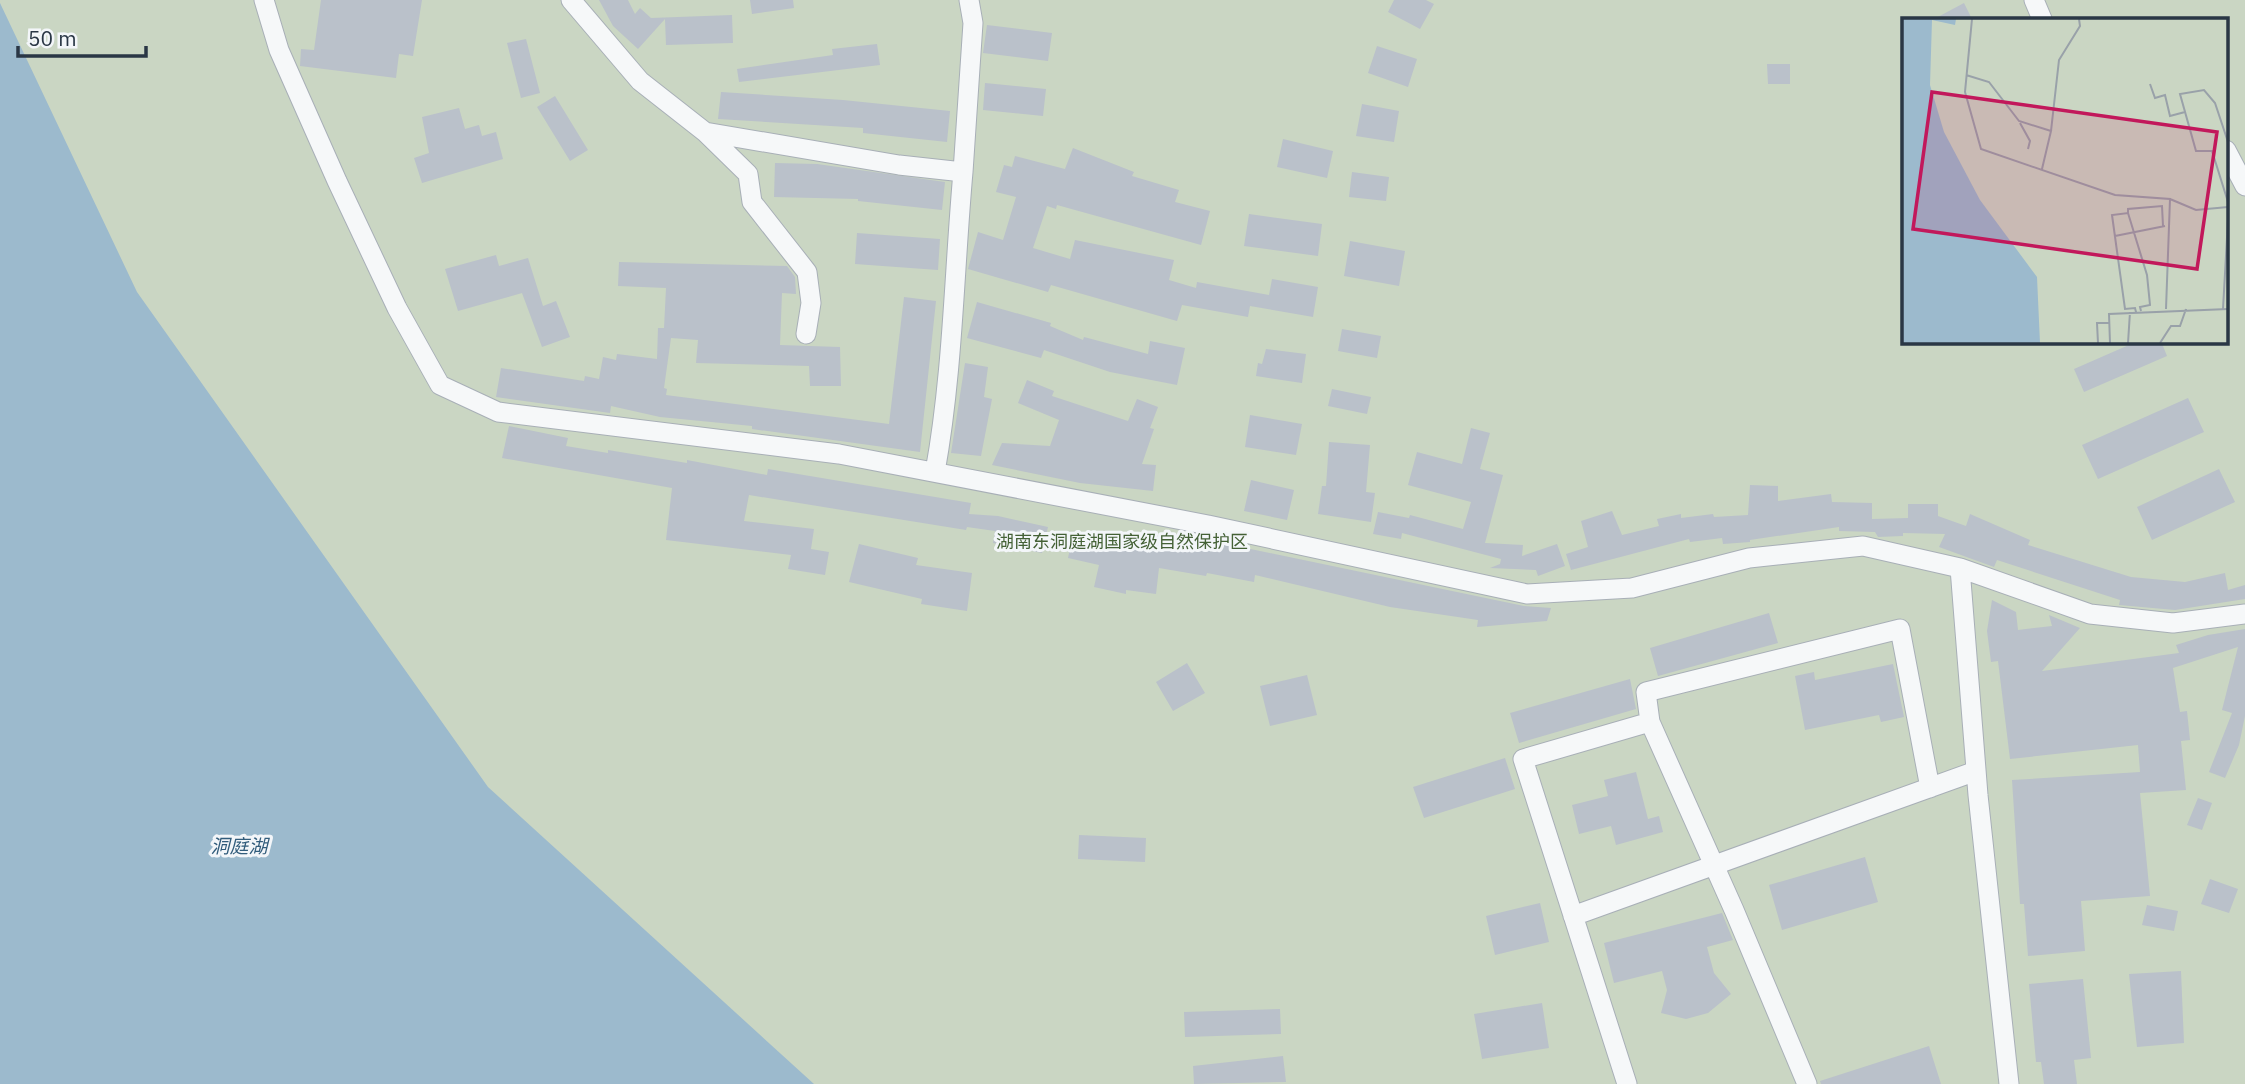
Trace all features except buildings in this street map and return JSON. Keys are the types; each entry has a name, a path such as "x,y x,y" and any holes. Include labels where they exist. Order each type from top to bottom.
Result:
{"street":[{"path":"264,0 279,50 337,181 397,307 440,385 498,412 839,454 1208,525 1527,594 1632,589 1749,558 1863,547 1960,568 2090,614 2173,624 2245,614"},
{"path":"571,0 640,81 705,132 748,174 752,202 807,272 811,303 806,334"},
{"path":"935,472 951,355 952,295 973,23 969,0"},
{"path":"2034,0 2042,18"},
{"path":"705,132 899,165 962,172"},
{"path":"2228,154 2245,186"},
{"path":"1960,568 1976,771 2009,1084"},
{"path":"1807,1084 1715,865 1650,722 1646,692 1900,629 1930,788"},
{"path":"1627,1084 1522,759 1650,722"},
{"path":"1573,916 1976,771"}],"green space":[{"name":"湖南东洞庭湖国家级自然保护区","path":"0,0 2245,0 2245,1084 0,1084"}],"water":[{"name":"洞庭湖","path":"0,3 137,292 488,787 814,1084 0,1084"}]}
